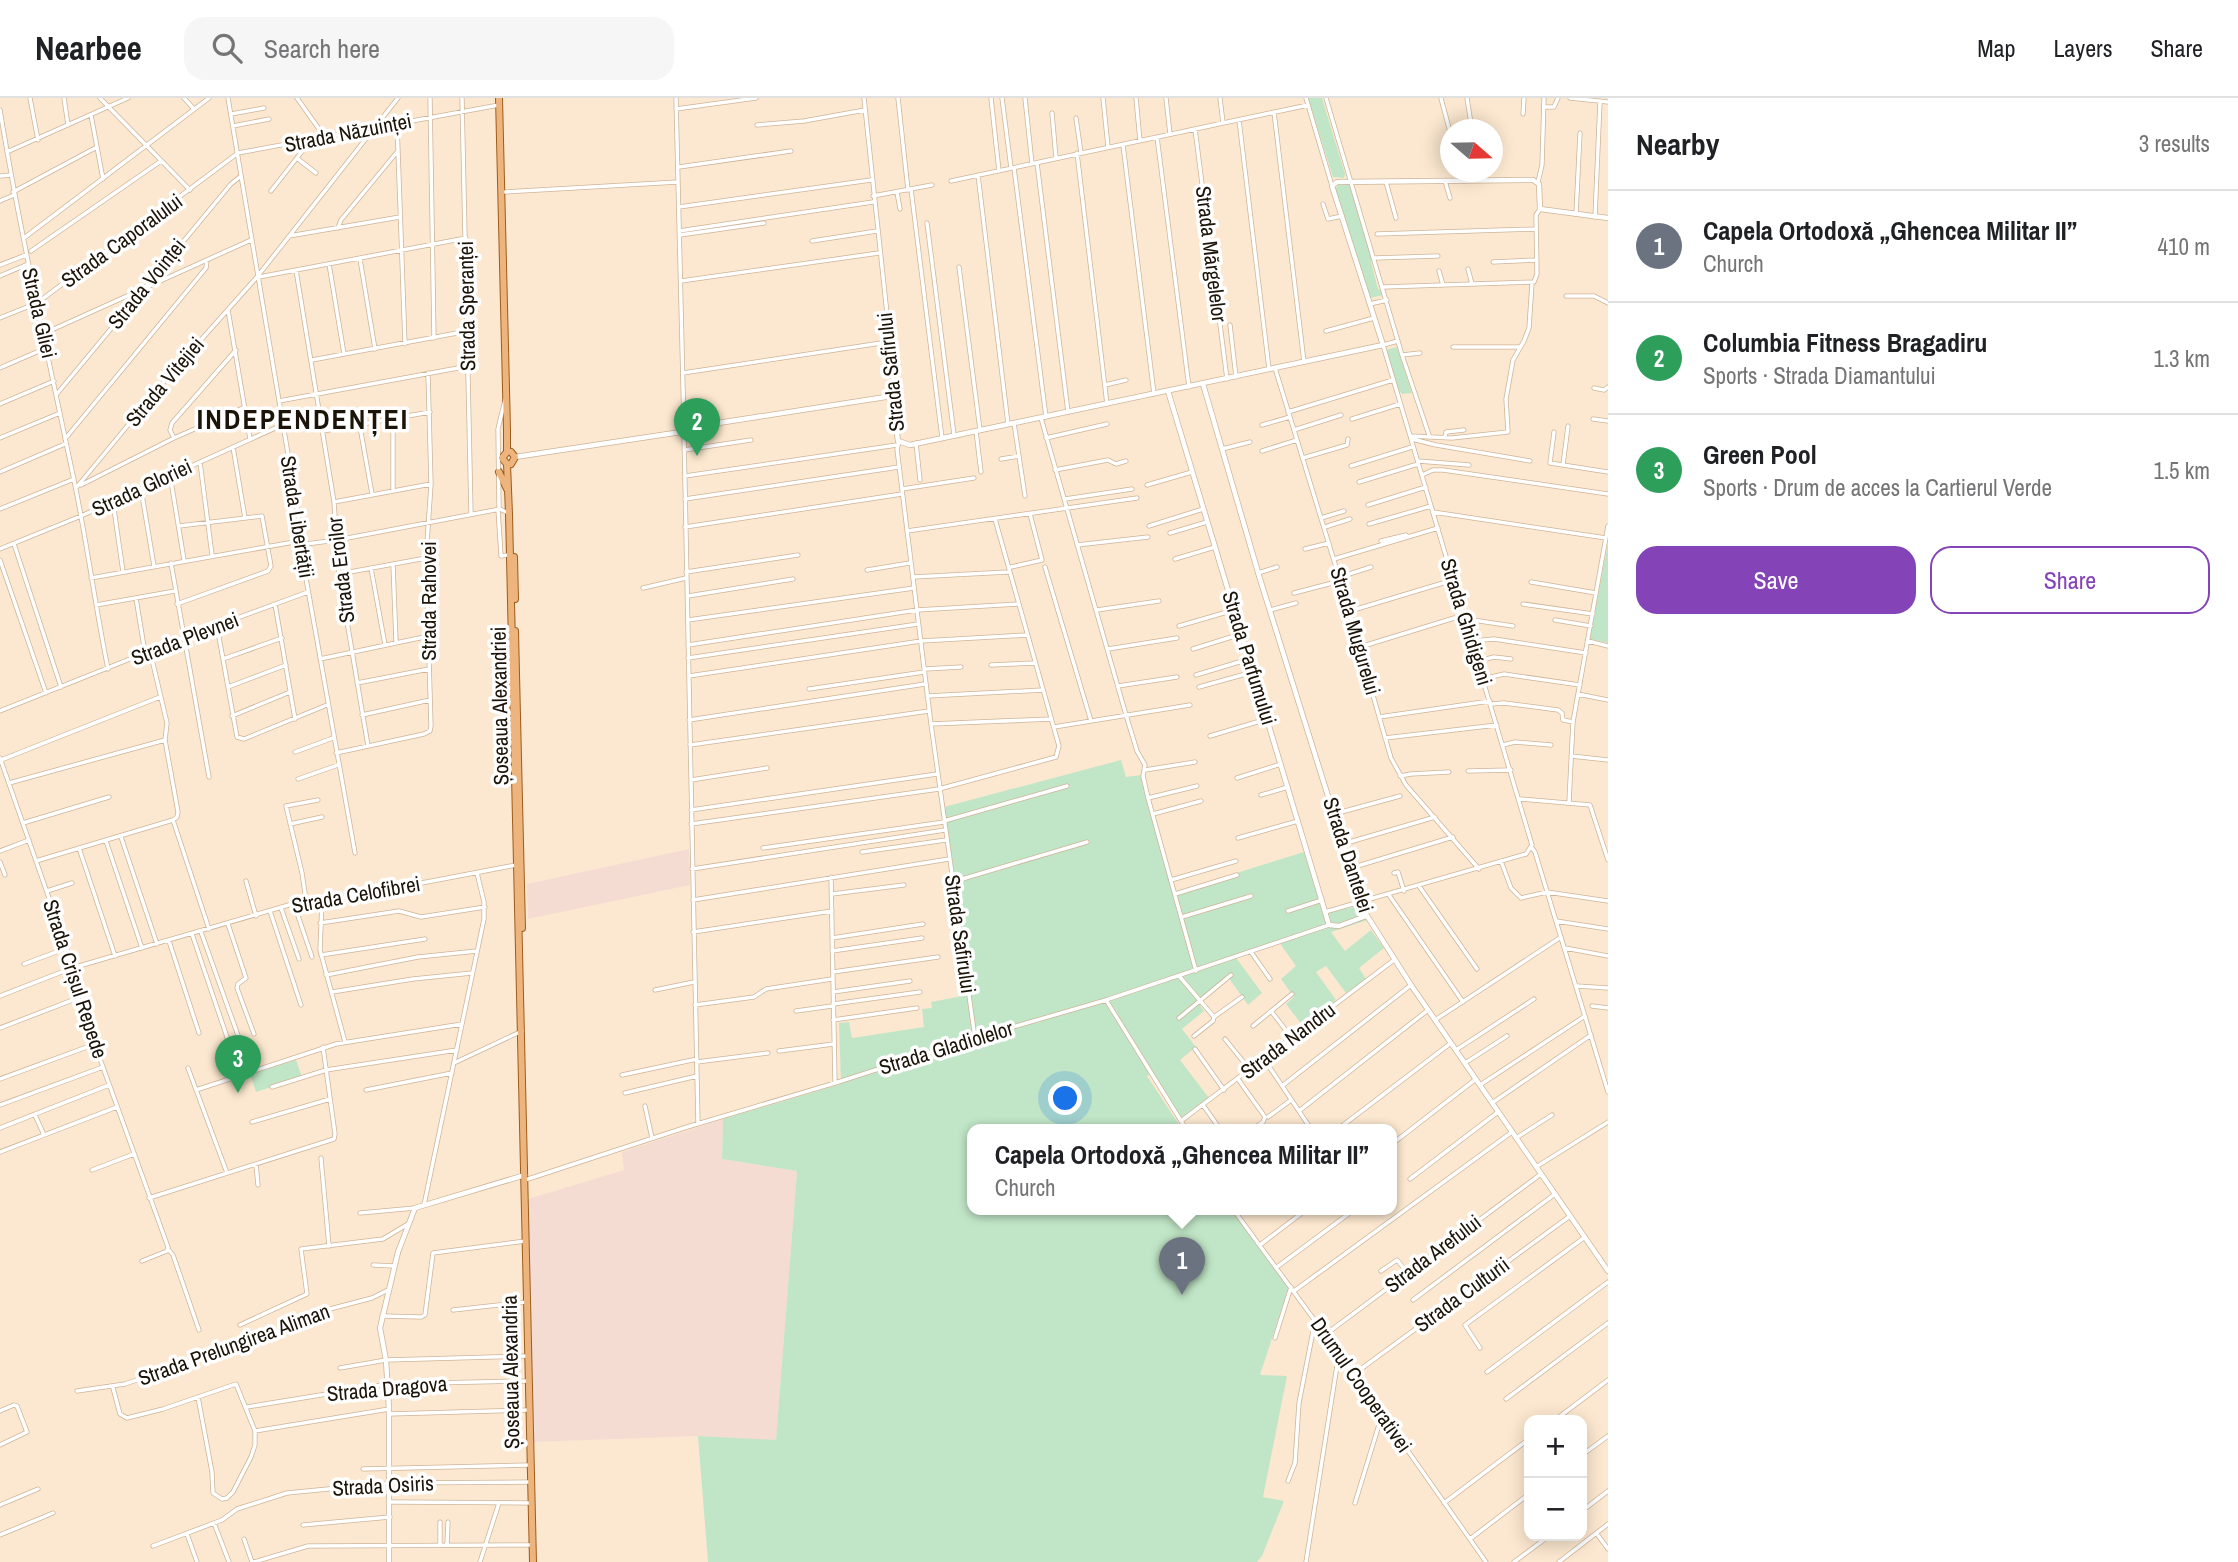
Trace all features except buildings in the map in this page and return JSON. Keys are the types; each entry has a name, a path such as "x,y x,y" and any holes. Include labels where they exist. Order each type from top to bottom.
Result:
{"main road":[{"name":"Șoseaua Alexandriei","path":"500,100 505,192 522,895 520,947"},
{"name":"Șoseaua Alexandriei","path":"500,100 525,1177"},
{"path":"499,472 508,491"},
{"name":"Șoseaua Alexandria","path":"525,1177 533,1562"}],"street":[{"path":"30,98 38,140"},
{"path":"64,98 68,125"},
{"path":"100,98 190,190"},
{"path":"7,152 128,98"},
{"path":"184,98 194,109"},
{"path":"23,239 209,98"},
{"name":"Strada Libertății","path":"228,98 303,544 302,556 327,705 355,853"},
{"path":"297,98 325,136"},
{"name":"Strada Vitejiei","path":"76,488 167,378 257,277 398,98"},
{"path":"430,98 434,338"},
{"name":"Strada Speranței","path":"462,98 471,514"},
{"path":"676,98 698,1124"},
{"path":"676,109 756,98"},
{"name":"Strada Safirului","path":"864,98 893,376 892,397 899,467 930,724 975,1038"},
{"path":"898,98 942,438"},
{"path":"990,98 999,171"},
{"path":"1002,98 1046,438 1126,715 1145,765 1144,778 1196,971"},
{"path":"1025,98 1068,412"},
{"path":"1103,98 1108,148"},
{"path":"1136,98 1140,141"},
{"path":"1166,98 1170,134"},
{"path":"1220,98 1223,123"},
{"name":"Strada Ghidigeni","path":"1306,98 1547,892"},
{"path":"1326,98 1402,355 1429,435"},
{"path":"1441,98 1447,119"},
{"path":"1467,98 1470,119"},
{"path":"1523,114 1524,98"},
{"path":"1410,438 1429,435 1485,436 1508,432 1506,399 1512,364 1528,328 1537,260 1536,215 1540,209 1538,182 1542,165 1544,98"},
{"path":"1544,107 1555,107 1559,98"},
{"path":"1572,98 1604,101 1595,217"},
{"name":"Strada Năzuinței","path":"237,153 463,112 500,100"},
{"path":"951,181 1308,105"},
{"path":"231,114 264,108"},
{"name":"Strada Gliei","path":"0,110 2,137 76,488 108,669"},
{"path":"757,125 804,121 865,110"},
{"path":"1052,113 1056,158"},
{"path":"1274,113 1304,362"},
{"path":"91,115 103,179"},
{"path":"1076,118 1107,404"},
{"path":"233,126 269,119"},
{"name":"Strada Mugurelui","path":"1239,120 1272,369 1289,414 1350,611 1385,738 1400,776 1479,869"},
{"path":"397,124 405,344"},
{"name":"Strada Mărgelelor","path":"1195,129 1227,379"},
{"path":"1576,214 1580,133"},
{"name":"Strada Mărgelelor","path":"1157,137 1189,387"},
{"path":"271,191 311,139"},
{"path":"1123,145 1154,394"},
{"path":"0,201 97,147"},
{"path":"338,228 341,220 398,150"},
{"path":"678,167 791,151"},
{"name":"Strada Caporalului","path":"0,318 37,303 237,153"},
{"path":"298,159 316,173"},
{"path":"31,251 161,161"},
{"path":"0,176 10,175"},
{"path":"978,175 1011,424 1025,496"},
{"name":"Strada Voinței","path":"56,396 231,184 241,176"},
{"path":"679,207 871,180"},
{"path":"1503,180 1538,182"},
{"path":"1332,186 1337,182 1440,181"},
{"path":"505,192 678,182"},
{"path":"1386,182 1396,218"},
{"path":"1445,182 1450,198"},
{"path":"680,233 873,199 932,185"},
{"path":"897,192 900,209"},
{"path":"1323,204 1326,218 1342,216"},
{"path":"1540,209 1608,218"},
{"path":"288,237 400,217"},
{"path":"680,233 764,223"},
{"path":"927,223 954,435"},
{"path":"1377,233 1536,229"},
{"path":"812,241 877,231"},
{"path":"257,277 466,238"},
{"path":"44,333 251,240"},
{"path":"681,281 879,253"},
{"path":"0,265 26,255"},
{"path":"1375,258 1438,256"},
{"path":"360,259 375,349"},
{"path":"0,472 65,441 206,268 207,260"},
{"path":"1493,262 1537,260"},
{"path":"268,263 268,269 273,274"},
{"path":"0,276 27,264"},
{"path":"328,264 344,354"},
{"path":"959,267 981,472"},
{"path":"1468,269 1472,285"},
{"name":"Strada Eroilor","path":"296,270 334,502 339,573 368,746"},
{"path":"1439,271 1443,285"},
{"path":"1383,287 1533,282"},
{"path":"1566,296 1594,296 1608,303"},
{"path":"1370,304 1387,300"},
{"path":"228,309 250,439"},
{"path":"1326,331 1374,318"},
{"path":"1230,325 1236,377"},
{"path":"312,360 468,331"},
{"path":"683,373 889,341"},
{"path":"684,476 898,444 907,445 1398,341"},
{"path":"1452,347 1521,347"},
{"path":"0,368 47,348"},
{"path":"174,438 170,430 172,423 213,373 236,350"},
{"path":"1402,355 1420,353"},
{"path":"278,401 469,366"},
{"name":"Strada Rahovei","path":"336,753 430,731 426,558 431,484 428,373"},
{"path":"1105,385 1126,380"},
{"path":"1262,425 1393,380"},
{"path":"0,404 54,381"},
{"name":"Strada Dantelei","path":"1203,384 1258,573 1366,916 1608,1271"},
{"path":"1594,388 1604,390 1608,387"},
{"name":"Strada Parfumului","path":"1168,391 1329,925"},
{"path":"510,457 892,397"},
{"path":"506,398 498,423 499,509 501,556 509,554"},
{"path":"1352,419 1400,404"},
{"path":"76,488 174,438 245,407"},
{"path":"323,431 430,412"},
{"path":"0,438 60,413"},
{"path":"1294,430 1341,415"},
{"path":"393,419 393,490"},
{"path":"1594,419 1608,421"},
{"path":"1046,438 1107,424"},
{"name":"Strada Gloriei","path":"0,549 113,502 282,425"},
{"path":"62,426 74,429"},
{"path":"360,426 372,494"},
{"path":"1563,465 1568,426"},
{"path":"1445,437 1446,432 1464,430"},
{"path":"1554,432 1549,463 1608,472"},
{"path":"1410,438 1531,461"},
{"path":"1303,458 1348,445 1348,439"},
{"path":"684,450 751,440"},
{"path":"1262,450 1297,440"},
{"path":"1222,449 1250,442"},
{"path":"916,443 920,480"},
{"path":"233,447 244,518"},
{"path":"1351,466 1413,447"},
{"path":"1001,459 1019,456"},
{"path":"1055,470 1103,461 1116,464 1126,461"},
{"path":"200,462 212,555"},
{"path":"1359,482 1418,463 1469,465"},
{"path":"685,499 899,467"},
{"path":"1422,475 1433,470 1443,470 1608,495"},
{"path":"1147,485 1192,472"},
{"path":"170,475 184,560"},
{"path":"685,527 974,478"},
{"path":"0,509 74,479"},
{"path":"334,502 431,484"},
{"path":"1368,505 1426,487"},
{"path":"141,489 154,566"},
{"path":"1064,499 1132,489"},
{"path":"907,531 1136,498"},
{"path":"113,502 123,572"},
{"path":"1369,524 1431,506"},
{"path":"91,578 268,546 337,540 499,509 509,514"},
{"path":"1149,526 1203,509"},
{"path":"1321,517 1344,510"},
{"path":"1433,512 1606,538"},
{"path":"1011,567 1042,559 1030,514"},
{"path":"177,604 268,571 271,566 263,518 260,516 179,526"},
{"path":"691,824 939,789 1056,757 1059,746 995,519"},
{"path":"1324,527 1350,519"},
{"path":"1170,533 1207,522"},
{"path":"1569,802 1573,722 1606,551 1608,526"},
{"path":"1381,541 1437,527"},
{"path":"1334,559 1437,527"},
{"path":"1077,545 1148,537"},
{"path":"1305,549 1329,543"},
{"path":"13,544 61,687"},
{"path":"1175,559 1215,547"},
{"path":"686,572 798,555"},
{"path":"339,573 426,558"},
{"path":"0,560 46,693"},
{"path":"171,563 209,777"},
{"path":"867,570 911,563"},
{"path":"393,564 396,642"},
{"path":"1045,567 1091,721"},
{"path":"1258,573 1277,567"},
{"path":"1294,593 1371,567"},
{"path":"371,568 385,645"},
{"path":"912,577 1009,572"},
{"path":"643,588 687,578"},
{"path":"687,596 793,579"},
{"path":"1350,611 1453,580"},
{"path":"1531,582 1596,593"},
{"path":"688,621 914,588"},
{"path":"96,605 175,591"},
{"name":"Strada Plevnei","path":"0,711 184,637 308,592"},
{"path":"36,861 177,817 165,740 167,723 136,598"},
{"path":"1097,610 1159,601"},
{"path":"1270,610 1296,603"},
{"path":"275,604 295,719"},
{"path":"688,645 916,610 1018,604"},
{"path":"1523,604 1592,614"},
{"path":"1179,626 1234,610"},
{"path":"1360,647 1465,617 1513,626"},
{"path":"1555,620 1591,626"},
{"path":"688,658 918,624"},
{"path":"217,626 235,733 242,739 327,705"},
{"path":"1193,649 1241,634"},
{"path":"688,676 920,640 1027,635"},
{"path":"320,659 429,636"},
{"path":"223,659 282,638"},
{"path":"1108,649 1177,638"},
{"path":"1472,641 1494,639 1586,653"},
{"path":"1588,641 1608,646"},
{"path":"1478,661 1490,657 1511,659"},
{"path":"1196,675 1249,659"},
{"path":"991,665 1035,663"},
{"path":"228,687 286,665"},
{"path":"809,689 924,670 961,667"},
{"path":"357,683 429,669"},
{"path":"1199,687 1252,671"},
{"path":"1483,679 1500,674 1580,685"},
{"path":"1118,686 1177,677"},
{"path":"689,720 926,684"},
{"path":"927,696 1043,690"},
{"path":"232,716 290,692"},
{"path":"1578,694 1608,700"},
{"name":"Strada Crișul Repede","path":"160,697 0,759 67,947 72,979 94,1044 199,1330"},
{"path":"362,715 430,700"},
{"path":"1379,717 1490,702 1558,710 1562,713 1563,720 1573,722"},
{"path":"1054,727 1190,705"},
{"path":"690,745 929,711"},
{"path":"930,724 1051,719"},
{"path":"1210,736 1267,719"},
{"path":"1385,738 1497,725"},
{"path":"295,752 333,738"},
{"path":"9,783 165,740"},
{"path":"1503,744 1515,741 1551,745"},
{"path":"1571,756 1608,760"},
{"path":"1145,770 1195,762"},
{"path":"1237,778 1281,764"},
{"path":"298,779 338,765"},
{"path":"691,780 768,768"},
{"path":"1468,771 1511,770"},
{"path":"1400,776 1449,772"},
{"path":"0,777 6,774"},
{"path":"691,810 937,774"},
{"path":"764,848 944,821 1066,786"},
{"path":"1149,798 1197,786"},
{"path":"1261,795 1288,787"},
{"path":"1334,814 1400,796"},
{"path":"23,823 109,797"},
{"path":"1520,799 1592,806 1608,860"},
{"path":"306,900 286,806 318,800"},
{"path":"1153,814 1201,801"},
{"path":"290,824 322,817"},
{"path":"1343,844 1435,817"},
{"path":"173,820 209,929"},
{"path":"1238,838 1298,821"},
{"path":"692,869 945,830"},
{"path":"121,836 157,944"},
{"path":"1350,868 1453,838"},
{"path":"862,852 946,840"},
{"path":"0,851 29,841"},
{"path":"106,841 142,948"},
{"path":"952,882 1087,842"},
{"path":"79,848 115,956"},
{"path":"1325,912 1479,869 1526,854 1532,848"},
{"path":"693,900 949,859"},
{"path":"1171,880 1236,861"},
{"path":"1501,861 1511,888 1518,896 1524,898 1547,892 1608,901"},
{"path":"0,862 5,875"},
{"name":"Strada Celofibrei","path":"0,996 72,968 306,900 318,898 322,902 517,865"},
{"path":"1394,873 1398,872 1404,891"},
{"path":"424,1205 485,907 477,873"},
{"path":"1175,894 1237,875"},
{"path":"831,877 835,1083"},
{"path":"246,881 256,916"},
{"path":"47,891 72,883"},
{"path":"832,894 904,885"},
{"path":"1419,886 1477,969"},
{"path":"1547,892 1608,1092"},
{"path":"1390,895 1463,1002"},
{"path":"1182,917 1251,896"},
{"path":"1288,911 1322,900"},
{"path":"322,902 321,955 345,1042"},
{"path":"294,904 312,957"},
{"path":"320,923 399,911 421,917 485,907"},
{"path":"281,908 299,959"},
{"path":"270,911 301,1005"},
{"path":"693,932 832,911"},
{"name":"Strada Gladiolelor","path":"525,1177 1106,1000 1329,925 1339,926 1366,916"},
{"path":"1556,921 1608,929"},
{"path":"228,924 246,978 237,988 254,1034"},
{"path":"832,938 923,925"},
{"path":"201,932 241,1044 241,1059 246,1074"},
{"path":"192,934 229,1043"},
{"path":"1435,1020 1561,937"},
{"path":"832,951 922,938"},
{"path":"321,955 425,939"},
{"path":"169,941 199,1033"},
{"path":"24,964 67,947"},
{"path":"1565,948 1608,956"},
{"path":"326,975 418,957 477,951"},
{"path":"1251,952 1270,979"},
{"path":"832,972 938,957"},
{"name":"Strada Nandru","path":"1181,1121 1394,960"},
{"path":"331,992 472,973"},
{"path":"1179,1018 1231,975"},
{"path":"1180,977 1214,1017"},
{"path":"695,1005 754,996 766,989 832,979"},
{"path":"832,992 910,981"},
{"path":"655,990 694,982"},
{"path":"1282,1086 1411,985"},
{"path":"1577,986 1608,988"},
{"path":"796,1011 920,992"},
{"path":"1253,1026 1292,994"},
{"path":"1194,1037 1213,1021 1214,1017 1242,997"},
{"path":"0,1028 78,998"},
{"path":"1456,1049 1534,999"},
{"path":"1106,1000 1183,1124"},
{"path":"1592,1006 1608,1008"},
{"path":"833,1020 917,1008"},
{"path":"1299,1111 1428,1010"},
{"path":"1271,1011 1292,1038"},
{"path":"1480,1085 1585,1016"},
{"path":"196,1090 323,1047 461,1024"},
{"path":"454,1063 522,1031"},
{"path":"1492,1103 1591,1035"},
{"path":"1465,1063 1507,1036"},
{"path":"1225,1039 1250,1070"},
{"path":"1345,1124 1451,1043"},
{"path":"0,1079 94,1044"},
{"path":"779,1051 834,1044"},
{"path":"149,1198 331,1140 335,1134 323,1047"},
{"path":"272,1087 326,1070 457,1049"},
{"path":"1195,1049 1224,1090"},
{"path":"622,1075 697,1060 768,1053"},
{"path":"1264,1059 1308,1124"},
{"path":"0,1105 103,1067"},
{"path":"188,1068 227,1173"},
{"path":"366,1090 452,1073"},
{"path":"625,1093 697,1076"},
{"path":"1238,1079 1265,1117 1260,1124"},
{"path":"1397,1139 1476,1079"},
{"path":"0,1128 109,1084"},
{"path":"252,1122 331,1099"},
{"path":"1268,1117 1292,1100"},
{"path":"1203,1105 1216,1124"},
{"path":"645,1106 652,1138"},
{"path":"0,1152 117,1107"},
{"path":"1410,1179 1498,1112"},
{"path":"35,1115 44,1135"},
{"path":"1516,1138 1552,1115"},
{"path":"1536,1167 1608,1122"},
{"path":"1397,1214 1512,1132"},
{"path":"92,1170 134,1154"},
{"path":"321,1158 329,1246"},
{"path":"256,1164 258,1185"},
{"name":"Strada Arefului","path":"1326,1334 1541,1174"},
{"path":"360,1213 415,1208 525,1177"},
{"path":"1413,1300 1555,1194"},
{"path":"389,1562 388,1384 380,1333 394,1266 415,1208"},
{"name":"Drumul Cooperativei","path":"1238,1215 1339,1352 1486,1562"},
{"path":"1260,1245 1299,1215"},
{"path":"1276,1267 1347,1215"},
{"path":"1275,1338 1292,1289 1396,1215"},
{"name":"Strada Culturii","path":"1354,1374 1570,1216"},
{"path":"240,1325 307,1294 300,1249 386,1238 408,1224"},
{"path":"1480,1348 1465,1325 1585,1237"},
{"path":"382,1316 425,1315 433,1253 526,1241"},
{"path":"142,1261 168,1249"},
{"path":"1381,1271 1397,1260 1408,1273"},
{"path":"373,1265 394,1266"},
{"path":"1487,1372 1608,1282"},
{"name":"Strada Prelungirea Aliman","path":"77,1391 113,1388 285,1329 330,1309 372,1298 388,1290"},
{"path":"453,1310 527,1302"},
{"path":"1289,1481 1295,1463 1299,1403 1315,1320"},
{"path":"1506,1399 1608,1323"},
{"path":"1306,1562 1339,1352"},
{"path":"340,1368 386,1360 529,1356"},
{"path":"1562,1415 1608,1380"},
{"name":"Strada Dragova","path":"247,1407 388,1384 529,1381"},
{"path":"113,1388 120,1414 127,1418 198,1397 234,1383 247,1407 254,1431 254,1451 233,1492 227,1498 213,1493 212,1472 198,1397"},
{"path":"0,1411 17,1406 27,1432 0,1445"},
{"path":"254,1431 389,1411 530,1410"},
{"path":"1354,1503 1382,1413"},
{"path":"1587,1451 1608,1436"},
{"path":"1444,1503 1524,1443"},
{"path":"363,1469 531,1465"},
{"name":"Strada Osiris","path":"153,1546 214,1523 237,1508 287,1493 390,1483 531,1482"},
{"path":"0,1505 38,1489"},
{"path":"1587,1507 1608,1491"},
{"path":"1470,1539 1524,1498"},
{"path":"390,1502 532,1503"},
{"path":"480,1562 499,1503"},
{"path":"0,1535 53,1513"},
{"path":"303,1525 390,1517"},
{"path":"440,1522 440,1545"},
{"path":"447,1545 448,1522"},
{"path":"214,1523 229,1562"},
{"path":"1559,1562 1608,1524"},
{"path":"1597,1533 1608,1549"},
{"path":"187,1534 197,1562"},
{"path":"244,1539 253,1562 308,1546 533,1545"},
{"path":"1514,1562 1542,1541"}],"shaded area":[{"path":"689,849 690,885 528,919 527,884"},
{"path":"723,1119 722,1159 797,1171 776,1441 698,1436 534,1442 528,1199 624,1170 622,1152"}],"green space":[{"path":"1308,98 1322,98 1344,178 1333,177"},
{"path":"1339,184 1349,184 1372,259 1378,289 1383,295 1370,298 1335,189"},
{"path":"1397,347 1412,393 1402,394 1399,391 1386,350"},
{"path":"1608,543 1608,643 1590,639"},
{"path":"1121,760 1126,777 1141,775 1175,892 1304,852 1324,914 1366,904 1371,919 1331,932 1345,951 1371,930 1384,948 1359,968 1366,979 1346,993 1326,966 1316,972 1336,1000 1303,1026 1286,1004 1294,997 1281,979 1296,966 1279,942 1234,955 1262,993 1248,1005 1228,977 1197,1001 1204,1011 1182,1029 1196,1047 1180,1060 1209,1098 1181,1118 1152,1073 1147,1076 1179,1124 967,1124 967,1215 1236,1215 1289,1286 1260,1375 1287,1376 1263,1497 1284,1501 1262,1556 1257,1562 708,1562 698,1436 776,1440 797,1171 722,1159 723,1119 841,1084 839,1023 849,1022 852,1038 924,1027 922,1009 932,1008 931,1002 973,994 944,807"},
{"path":"296,1060 302,1077 256,1092 250,1074"}],"place":[{"name":"Columbia Fitness Bragadiru","path":"697,456"},
{"name":"Green Pool","path":"238,1093"},
{"name":"Capela Ortodoxă „Ghencea Militar II”","path":"1182,1295"}],"district":[{"name":"INDEPENDENȚEI","path":"303,419"}]}
